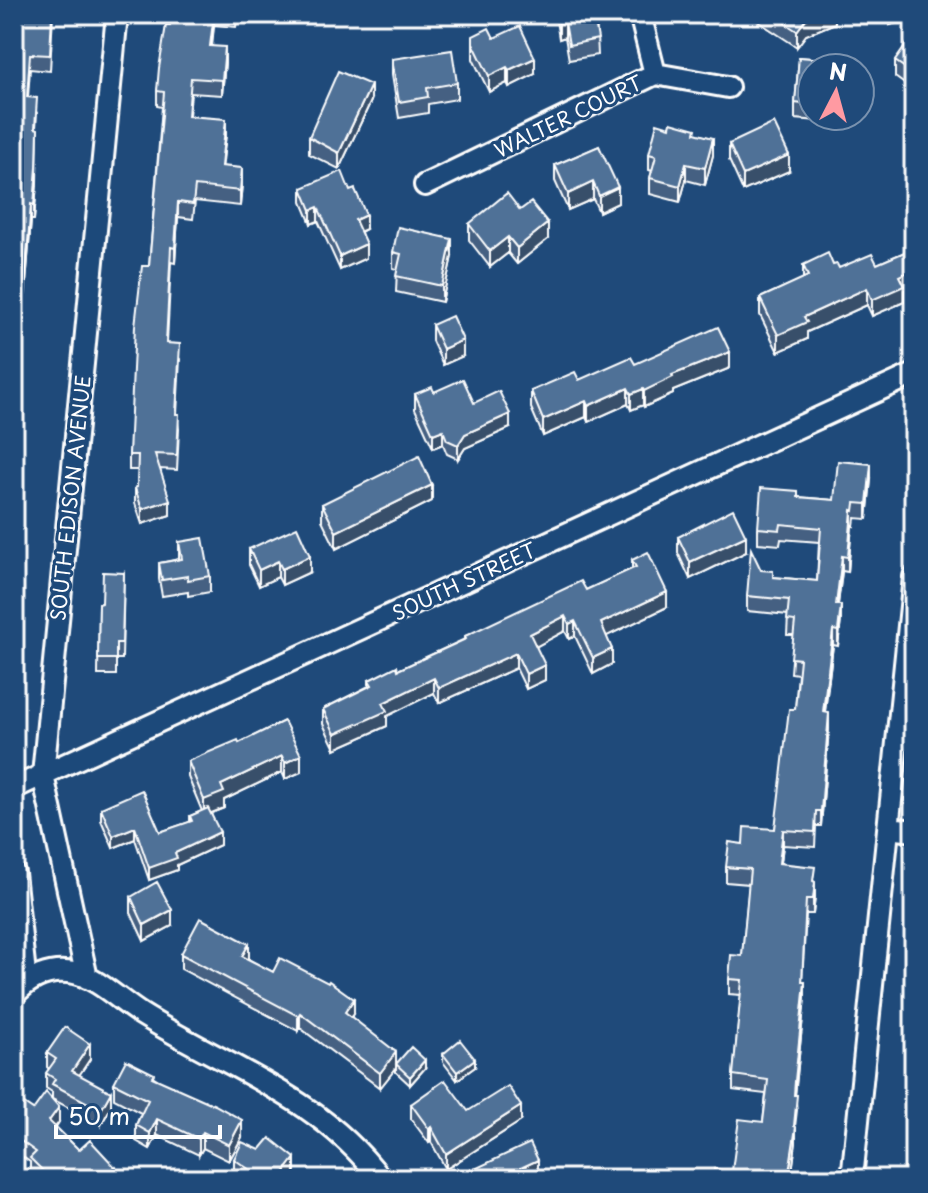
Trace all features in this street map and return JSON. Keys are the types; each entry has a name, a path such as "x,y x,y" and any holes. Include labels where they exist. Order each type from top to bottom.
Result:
{"street":[{"name":"SOUTH EDISON AVENUE","path":"87,978 43,775 117,14"},
{"name":"WALTER COURT","path":"425,185 655,74 640,14"},
{"path":"655,74 728,87"},
{"name":"SOUTH STREET","path":"14,788 914,374"},
{"path":"852,1179 914,577"},
{"path":"889,828 914,831"},
{"path":"14,873 20,989"},
{"path":"20,989 40,975 55,972 75,973 87,978 142,1015 300,1102 351,1144 381,1179"}],"building":[{"path":"21,14 52,14 50,55 30,54 27,97 37,98 37,167 19,332 14,438 14,22 20,22"},
{"path":"173,14 214,14 210,46 225,47 222,80 191,78 188,116 226,119 221,166 242,168 240,191 195,186 193,204 178,202 175,248 171,247 166,343 180,344 177,455 155,454 170,500 142,509 135,488 138,455 129,455 135,326 142,266 149,266 164,92 157,91 159,68 166,25 170,25"},
{"path":"558,14 596,14 598,39 569,45 565,22 559,23"},
{"path":"771,14 817,14 806,19 797,31"},
{"path":"520,26 535,58 489,76 473,43 473,36 489,28 494,38"},
{"path":"911,38 914,40 914,74 895,61"},
{"path":"452,50 457,83 427,88 428,97 399,102 392,59"},
{"path":"338,71 371,85 339,153 309,137"},
{"path":"671,122 713,138 705,168 686,164 680,186 650,178 656,156 649,154 657,123 670,127"},
{"path":"774,123 789,155 743,175 729,144"},
{"path":"599,146 618,187 599,196 593,182 568,194 555,165"},
{"path":"342,171 350,191 355,189 366,215 355,220 366,244 340,256 318,207 311,210 302,188"},
{"path":"507,193 520,210 531,202 548,223 517,248 508,237 490,251 469,224"},
{"path":"398,227 452,239 442,286 396,276 401,254 393,252"},
{"path":"914,248 914,269 899,276 904,286 872,300 867,288 804,317 807,322 778,335 760,298 808,276 803,265 828,253 833,265 837,264 839,268 872,254 877,264"},
{"path":"452,316 463,340 443,349 432,325"},
{"path":"718,327 730,352 672,375 644,391 631,394 628,388 588,406 586,401 543,420 531,391 575,372 579,380 631,357 635,364"},
{"path":"463,379 474,403 499,391 510,414 465,434 458,445 447,440 443,430 433,434 415,394 432,387 434,392"},
{"path":"419,456 432,485 336,532 322,504"},
{"path":"838,461 871,464 867,504 855,503 848,557 842,556 836,605 841,605 838,631 833,630 823,712 829,713 821,811 816,811 815,832 783,830 779,863 815,867 813,899 806,899 802,982 805,982 794,1095 797,1095 796,1127 788,1179 714,1179 714,1169 732,1171 739,1119 763,1122 768,1080 733,1075 742,980 729,979 731,955 742,956 750,869 726,867 729,842 743,844 744,827 775,829 789,709 795,709 800,659 791,658 795,621 787,620 789,600 747,596 751,549 761,570 773,571 773,577 817,581 821,528 781,524 780,530 758,528 761,488 798,491 798,497 834,500"},
{"path":"733,509 746,536 690,562 678,537"},
{"path":"297,527 310,556 282,569 278,561 259,570 249,549"},
{"path":"203,538 210,576 162,580 159,563 182,559 179,542"},
{"path":"648,552 667,592 601,623 612,649 593,658 575,621 569,624 565,616 530,634 545,665 526,674 516,653 439,688 434,678 383,703 387,711 335,734 323,709 372,685 369,680 466,639 465,636 581,581 586,590 636,567 632,560"},
{"path":"103,572 124,573 122,643 116,643 116,659 98,659"},
{"path":"284,721 301,755 285,763 282,756 221,785 224,792 204,800 188,761 238,740 239,743"},
{"path":"142,790 160,832 192,821 190,816 208,808 220,832 175,853 177,858 149,868 135,827 113,836 101,808"},
{"path":"157,882 172,910 144,925 131,897"},
{"path":"200,918 249,944 242,956 273,972 280,958 329,981 354,999 345,1012 396,1052 380,1073 300,1013 298,1016 181,954"},
{"path":"65,1027 90,1044 72,1071 111,1092 101,1110 52,1084 55,1079 46,1073 56,1059 47,1053"},
{"path":"460,1040 475,1059 457,1072 443,1054"},
{"path":"411,1047 425,1060 410,1077 396,1064"},
{"path":"126,1060 154,1074 152,1077 242,1120 229,1145 203,1132 199,1139 157,1119 150,1133 136,1125 148,1100 114,1083"},
{"path":"445,1080 468,1111 508,1086 521,1106 446,1154 431,1127 429,1129 411,1104"},
{"path":"46,1092 59,1107 49,1121 79,1150 90,1140 116,1168 105,1179 51,1179 30,1158 36,1152 14,1136 14,1103 17,1099 33,1110"},
{"path":"914,1107 914,1143 908,1142"},
{"path":"270,1138 295,1158 279,1179 263,1179 234,1159 242,1142 260,1150"},
{"path":"530,1143 538,1160 505,1175 506,1179 461,1179 460,1176"}]}
